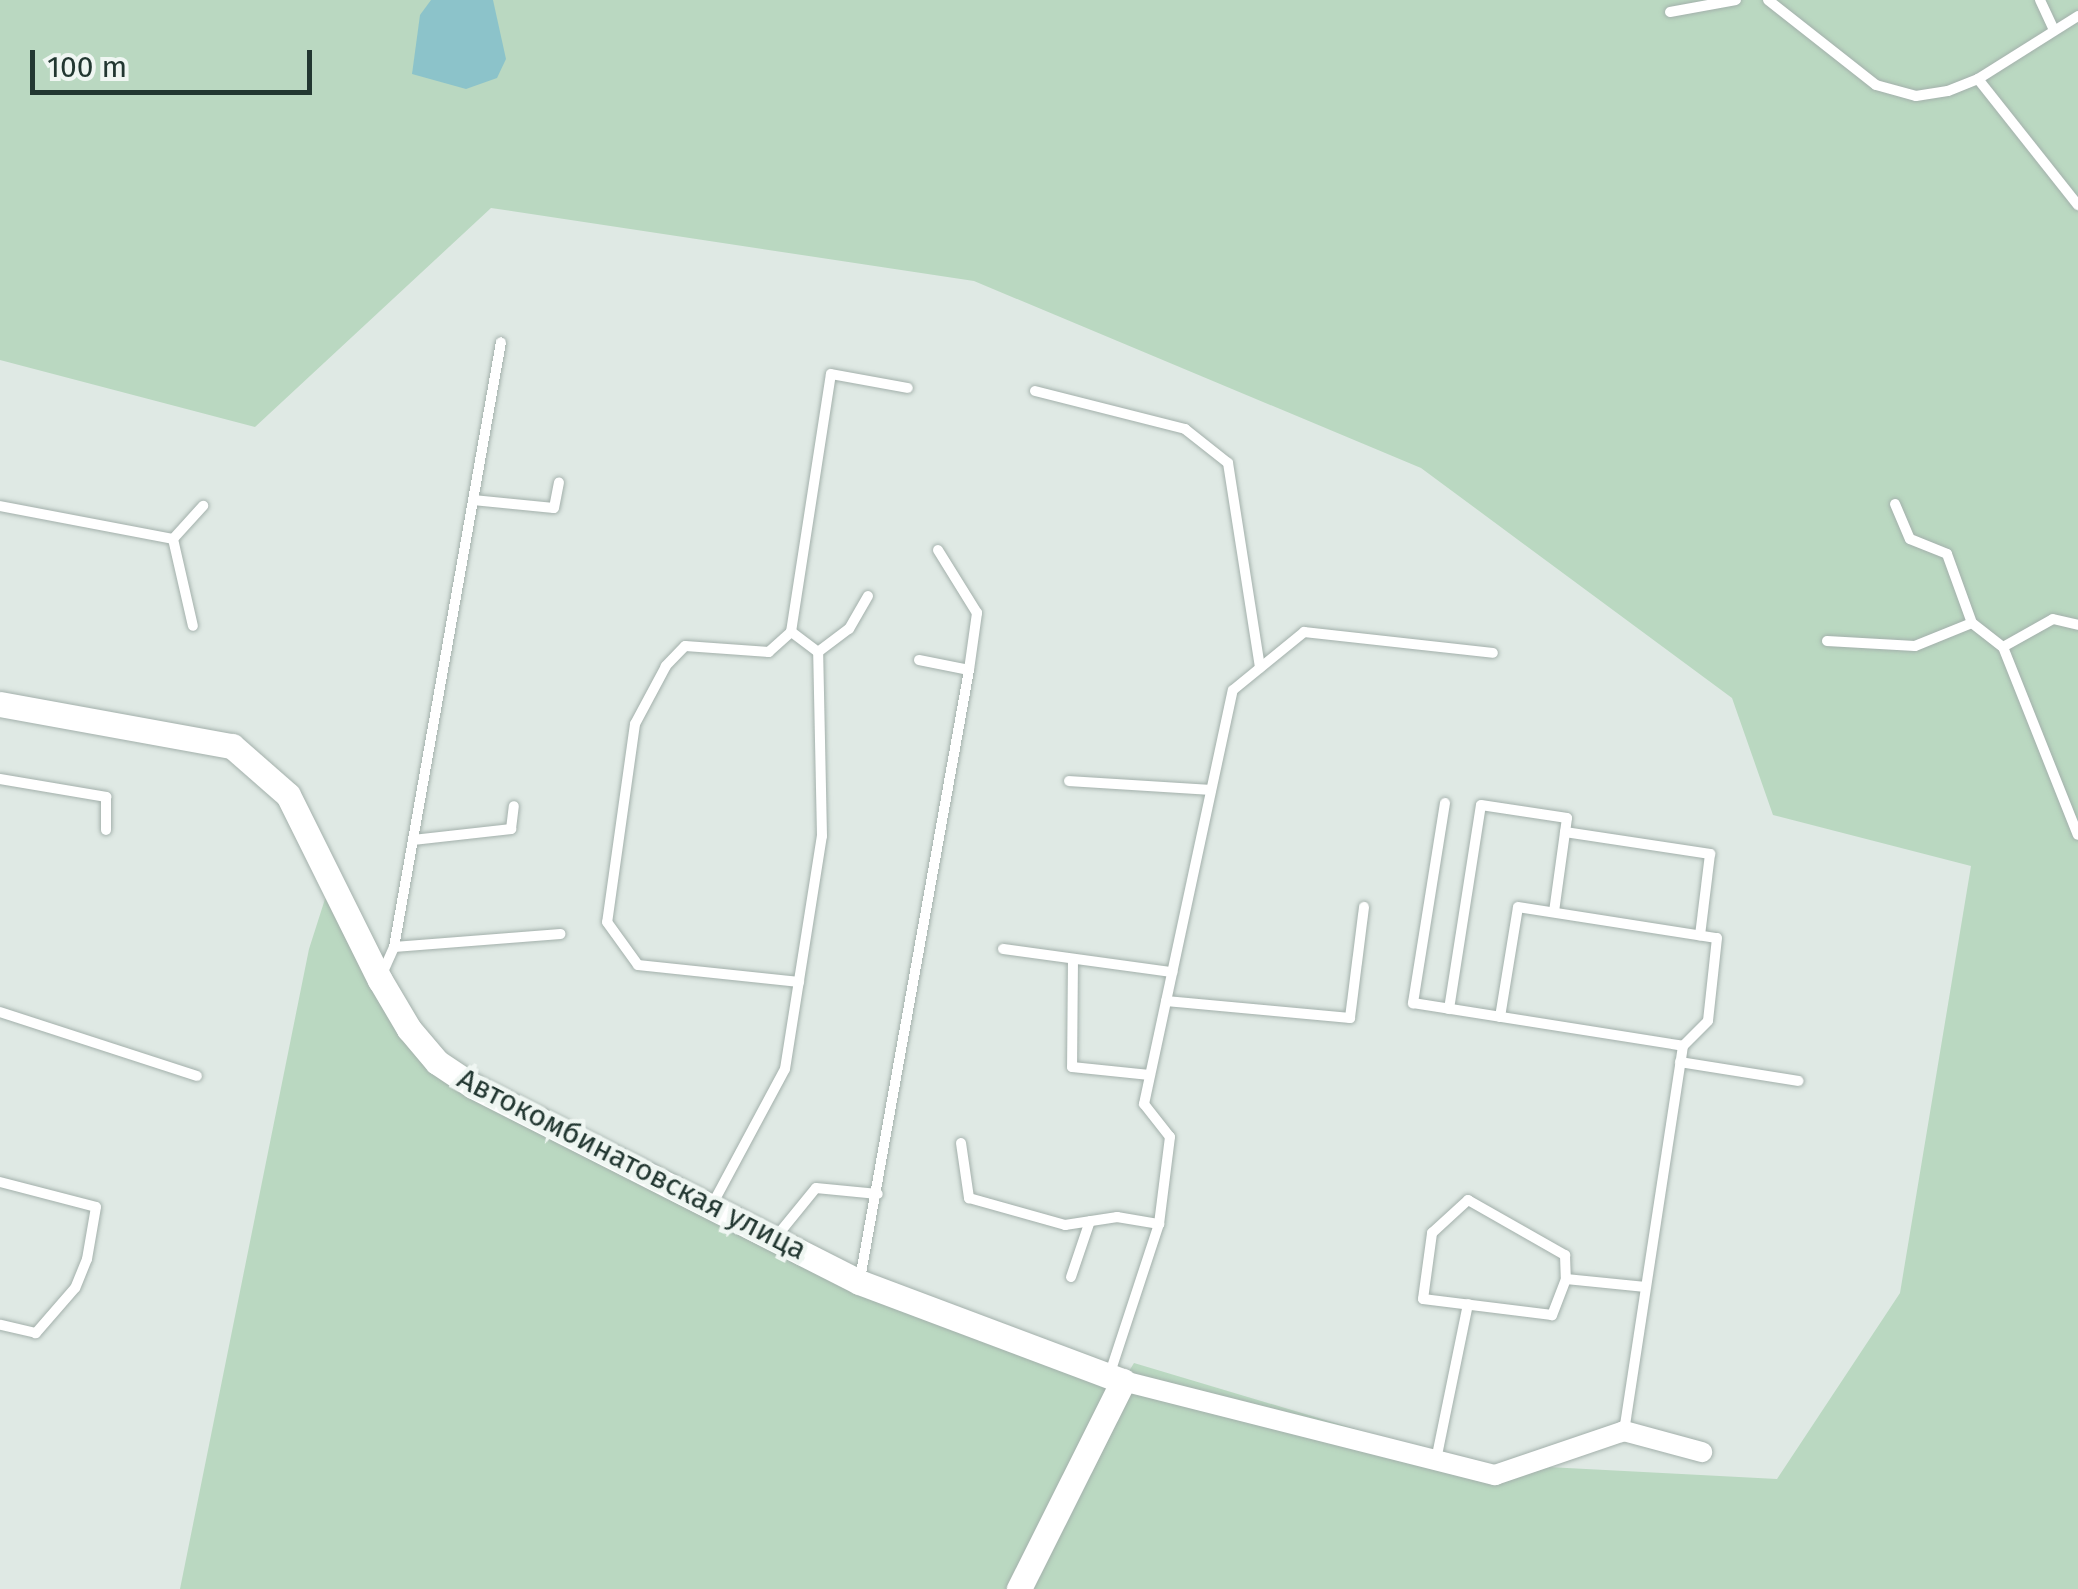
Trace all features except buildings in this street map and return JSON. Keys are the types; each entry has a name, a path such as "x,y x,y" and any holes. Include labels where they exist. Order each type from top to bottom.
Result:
{"street":[{"name":"Автокомбинатовская улица","path":"0,704 232,746 288,795 380,980 409,1028 437,1062 473,1086 859,1282 1116,1379"},
{"path":"1018,1589 1116,1379 1494,1476 1624,1431 1702,1452"}],"lane":[{"path":"1670,12 1736,0"},
{"path":"1768,0 1876,85 1916,96 1948,91 1978,79 2053,28 2078,16"},
{"path":"2040,0 2053,28"},
{"path":"1978,79 2078,205"},
{"path":"380,980 394,947 502,342"},
{"path":"799,982 638,964 608,922 635,724 666,666 685,646 768,652 791,632 831,374 908,388"},
{"path":"1035,390 1185,430 1228,462 1260,668"},
{"path":"474,500 554,508 559,482"},
{"path":"1895,504 1910,539 1947,554 1972,623 2002,647 2078,836"},
{"path":"0,506 173,539"},
{"path":"173,539 204,506"},
{"path":"173,539 193,626"},
{"path":"859,1282 878,1194 977,613 938,550"},
{"path":"818,652 850,629 868,596"},
{"path":"2002,647 2053,619 2078,625"},
{"path":"1827,640 1916,646 1972,623"},
{"path":"791,632 818,652"},
{"path":"1116,1379 1158,1224 1170,1137 1144,1104 1233,690 1304,632 1492,653"},
{"path":"712,1205 785,1069 822,836 818,652"},
{"path":"919,660 969,670"},
{"path":"0,779 106,797 106,830"},
{"path":"1068,781 1212,790"},
{"path":"1445,803 1413,1003 1683,1046"},
{"path":"1448,1009 1481,805 1567,818 1554,912"},
{"path":"413,840 512,829 514,806"},
{"path":"1565,832 1710,854 1700,935"},
{"path":"1166,1000 1350,1018 1364,907"},
{"path":"1500,1017 1518,907 1717,938 1708,1021 1683,1046 1624,1431"},
{"path":"394,947 560,934"},
{"path":"1003,950 1172,972"},
{"path":"1073,959 1072,1067 1150,1075"},
{"path":"0,1012 197,1076"},
{"path":"1680,1062 1798,1081"},
{"path":"961,1143 969,1198 1065,1224 1118,1217 1158,1224"},
{"path":"0,1182 96,1206 87,1260 75,1288 36,1333 0,1325"},
{"path":"775,1238 816,1188 878,1194"},
{"path":"1468,1200 1566,1255 1566,1279 1552,1315 1468,1304 1423,1299 1432,1232 1468,1200"},
{"path":"1071,1277 1090,1221"},
{"path":"1566,1279 1646,1287"},
{"path":"1436,1462 1468,1304"}],"green space":[{"path":"0,0 2078,0 2078,1589 180,1589 309,949 325,899 338,890 437,1062 859,1282 1123,1381 1134,1363 1469,1463 1777,1479 1900,1293 1971,866 1773,815 1732,698 1421,468 974,281 491,208 255,427 0,360"}],"water":[{"path":"431,0 493,0 506,59 497,78 466,89 412,74 420,15"}]}
